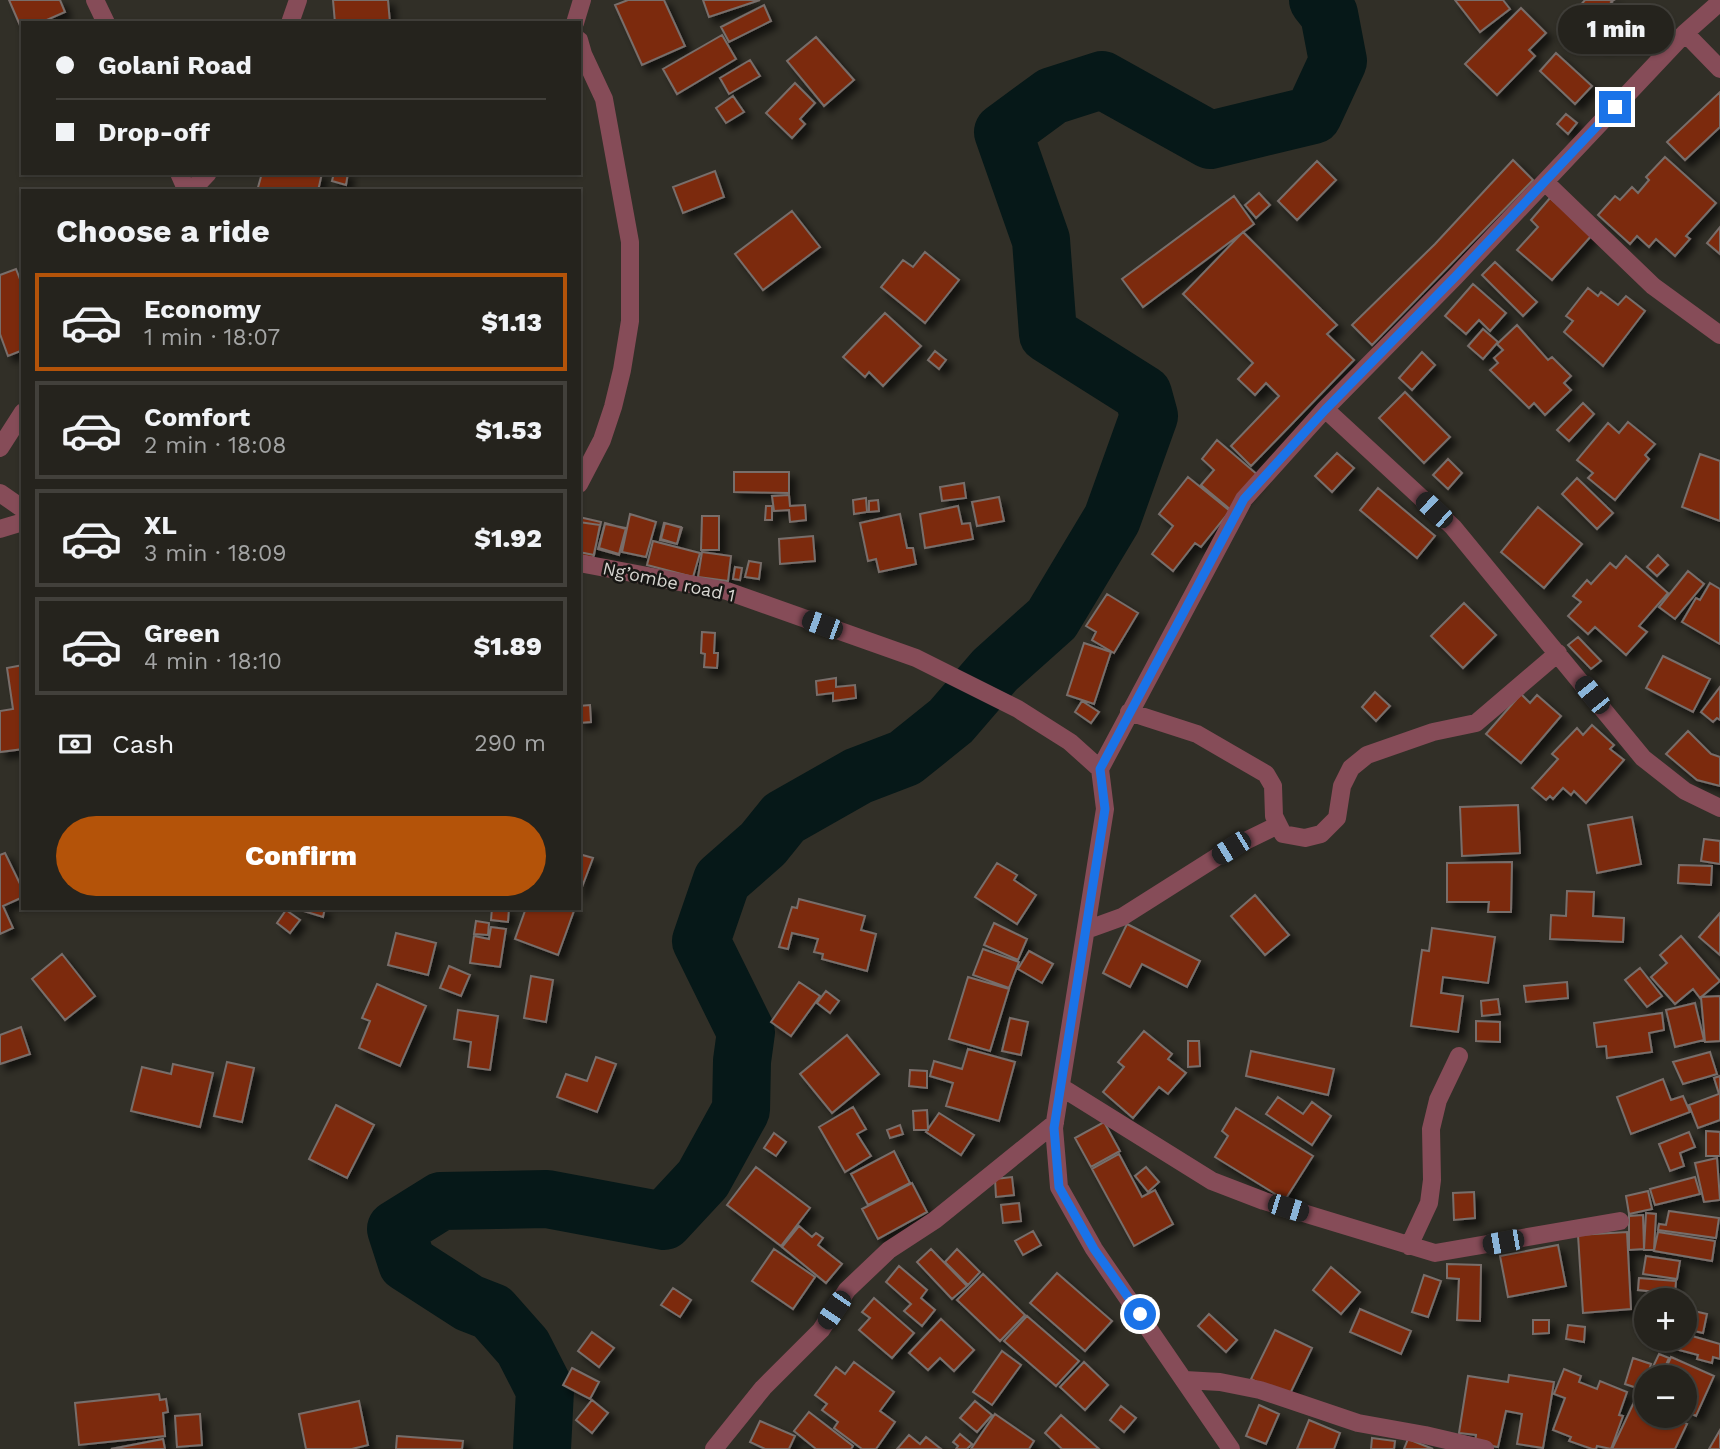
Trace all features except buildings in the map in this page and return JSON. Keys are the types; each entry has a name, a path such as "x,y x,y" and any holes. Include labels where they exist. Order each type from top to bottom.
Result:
{"street":[{"path":"95,0 105,21"},
{"path":"291,21 298,0"},
{"path":"576,21 582,0"},
{"path":"1231,1449 1094,1249 1059,1187 1055,1123 1105,809 1100,769 1244,499 1325,410 1685,33 1720,2"},
{"path":"1685,33 1720,69"},
{"path":"581,47 604,99 630,242 630,321 613,407 602,440 581,481"},
{"path":"191,189 206,175"},
{"path":"1545,182 1653,286 1720,335"},
{"path":"1325,410 1453,527 1643,758 1685,791 1720,808"},
{"path":"0,448 21,415"},
{"path":"0,494 21,508"},
{"path":"0,529 21,523"},
{"name":"Ng’ombe road 1","path":"581,563 727,591 916,658 1017,709 1070,742 1100,769"},
{"path":"1129,712 1197,734 1266,774 1273,786 1274,816 1283,834 1305,838 1321,834 1337,818 1342,786 1351,768 1367,755 1433,732 1476,723 1558,653"},
{"path":"1086,930 1122,917 1231,848 1278,825"},
{"path":"1409,1245 1429,1203 1432,1180 1431,1129 1438,1100 1459,1056"},
{"path":"1061,1087 1212,1181 1264,1201 1436,1253 1620,1221"},
{"path":"714,1449 762,1388 821,1330 848,1290 889,1250 935,1220 1055,1123"},
{"path":"1185,1380 1220,1382 1260,1390 1357,1423 1425,1434 1485,1449"}],"waterway":[{"path":"542,1449 545,1390 523,1347 492,1312 469,1303 407,1263 396,1229 441,1201 547,1199 664,1221 703,1179 741,1110 742,1061 746,1032 701,941 722,880 763,844 784,818 858,776 905,758 951,721 995,670 1052,619 1112,519 1149,416 1143,394 1048,334 1041,240 1003,132 1052,96 1102,80 1210,140 1313,115 1338,61 1329,14 1318,0"}],"route":[{"path":"1140,1314 1094,1249 1059,1187 1054,1128 1105,809 1100,769 1244,499 1325,410 1615,107"}]}
